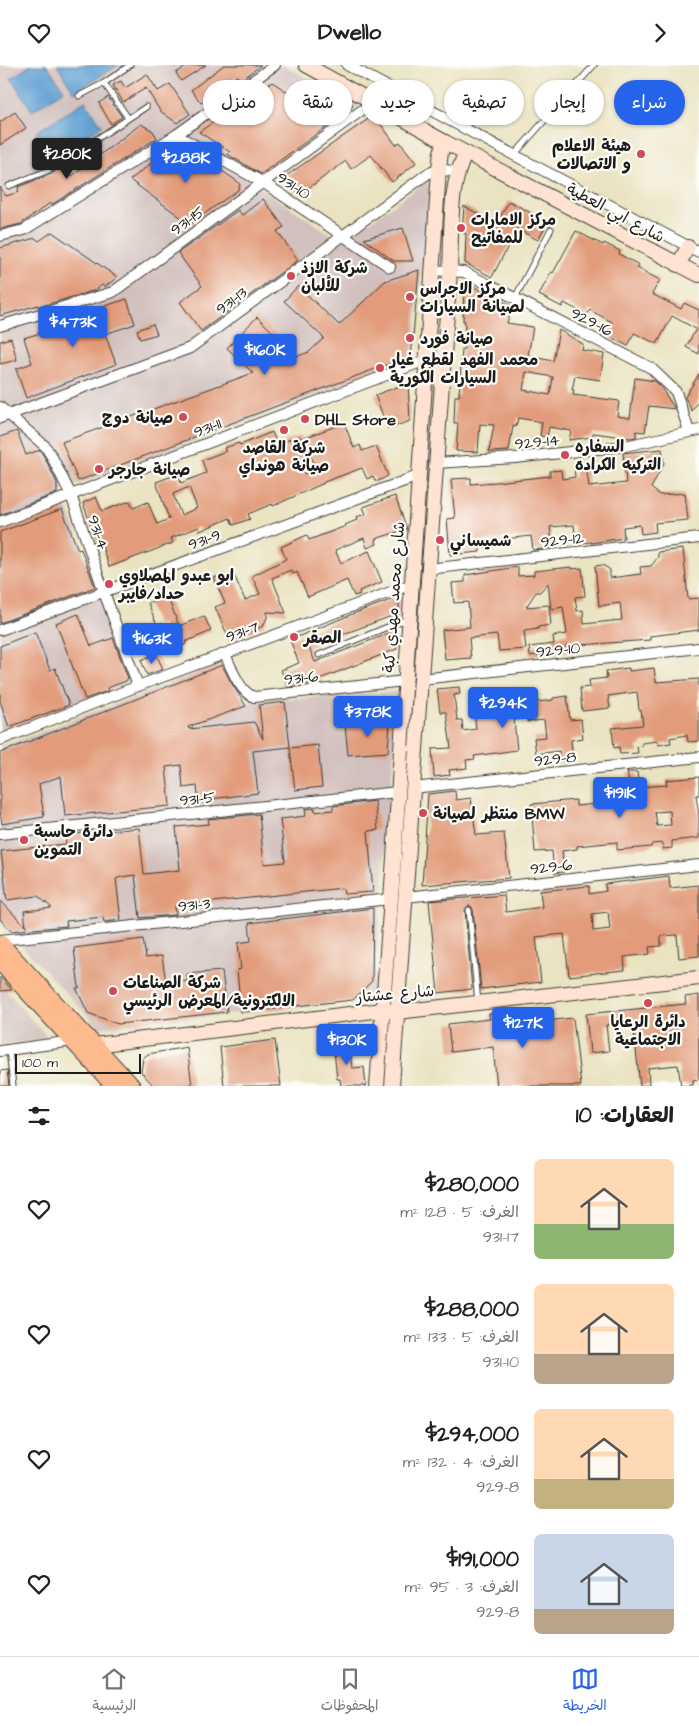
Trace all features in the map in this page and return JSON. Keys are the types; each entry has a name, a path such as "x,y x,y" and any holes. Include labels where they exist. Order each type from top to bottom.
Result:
{"main road":[{"path":"0,941 132,1086"},
{"path":"0,962 114,1086"}],"street":[{"path":"0,236 24,230 176,135 275,65"},
{"name":"شارع ابي العطية","path":"306,65 362,96"},
{"path":"347,65 694,249 678,265"},
{"name":"931-15","path":"0,326 113,292 362,110"},
{"name":"شارع ابي العطية","path":"415,125 699,275"},
{"name":"931-10","path":"176,135 264,183 390,267"},
{"name":"شارع محمد مهدي كبة","path":"377,1086 416,533 438,169 445,141"},
{"name":"شارع محمد مهدي كبة","path":"392,1086 450,271 454,189 457,172 466,153"},
{"path":"438,169 457,172"},
{"name":"931-13","path":"5,417 190,348 427,174 438,169"},
{"name":"929-16","path":"432,270 464,272 651,368 676,392 694,430"},
{"name":"931-11","path":"0,522 426,360"},
{"name":"931-4","path":"0,407 5,417 45,445 71,495 138,686"},
{"name":"929-14","path":"436,463 515,458 626,446 694,430"},
{"name":"931-9","path":"0,630 418,476"},
{"path":"416,533 431,537"},
{"name":"929-12","path":"428,569 699,538"},
{"name":"931-7","path":"0,740 138,686 412,584"},
{"name":"929-10","path":"421,679 699,648"},
{"name":"931-6","path":"225,654 243,690 254,697 405,681"},
{"name":"929-8","path":"413,788 699,757"},
{"name":"931-5","path":"0,834 398,792"},
{"path":"394,858 408,858"},
{"name":"929-6","path":"406,897 699,865"},
{"name":"931-3","path":"0,941 390,899"},
{"name":"شارع عشتار","path":"94,1045 382,1010 397,1012 699,978"},
{"path":"4,1050 73,1041"}],"lane":[{"path":"79,95 104,83 130,65"},
{"path":"514,155 594,65"},
{"path":"104,83 128,118"},
{"path":"9,186 49,170 146,107"},
{"path":"515,298 551,229"},
{"path":"319,655 410,618"},
{"path":"469,910 478,1003"},
{"path":"4,1050 12,1086"}],"shaded area":[{"path":"0,65 283,65 311,80 284,80 284,125 334,125 256,185 342,242 432,177 412,359 61,491 131,683 0,733"},
{"path":"352,102 359,106 352,111"},
{"path":"223,662 246,702 399,691 373,999 99,1028 0,923 0,748"},
{"path":"0,984 49,1039 0,1045"}],"water":[{"path":"31,65 47,65 64,90 32,111 11,78"},
{"path":"57,65 119,65 74,92"},
{"path":"85,101 102,126 52,157 36,132"}],"building":[{"path":"189,65 206,65 181,81 176,73"},
{"path":"224,65 261,65 241,80 237,76 232,80 204,80"},
{"path":"147,74 158,91 170,84 190,114 177,123 160,111 146,88 123,102 113,85 121,81 125,88"},
{"path":"203,81 203,102 201,103 191,90"},
{"path":"274,83 284,90 284,125 329,125 261,174 227,154 230,152 199,132 209,125 274,125"},
{"path":"108,97 122,117 111,124 99,103"},
{"path":"15,112 26,128 0,145 0,122"},
{"path":"362,123 362,125 381,125 396,145 400,142 416,163 392,182 371,155 351,169 346,161 299,195 286,176"},
{"path":"141,124 153,131 157,138 51,205 50,203 21,224 0,229 0,187 6,196 19,192 18,187 51,174 61,167 68,179"},
{"path":"183,147 237,181 240,185 238,190 190,224 130,180 168,150"},
{"path":"263,199 284,227 277,231 298,260 201,331 180,302 202,286 178,253 238,210 242,215"},
{"path":"509,201 548,222 538,240 517,229 492,277 465,263 466,234 462,232 464,206 496,224"},
{"path":"403,228 413,261 394,261 364,239"},
{"path":"576,231 603,245 604,243 620,251 619,254 639,265 637,268 660,280 652,294 681,309 684,303 699,310 699,354 686,347 696,329 672,316 657,344 634,333 628,346 606,335 612,322 590,310 587,315 564,303 562,307 539,295"},
{"path":"52,232 117,277 105,287 102,285 96,290 0,316 0,248 35,238 39,241"},
{"path":"419,270 411,358 383,366 78,481 62,442 253,373 227,348 257,317 298,356 309,352 324,338 284,301 298,286 339,325 385,281"},
{"path":"464,282 512,306 507,323 533,327 528,356 553,361 559,330 583,344 582,350 604,354 600,380 575,376 572,390 574,390 573,395 619,401 617,416 630,418 635,378 655,381 675,409 649,406 645,432 636,431 636,437 631,438 593,433 592,437 569,440 571,431 549,427 547,437 540,436 542,422 518,418 516,427 513,426 509,451 489,452 494,425 480,424 478,452 456,451 458,423 454,423 455,396 459,396 462,349 464,349 465,321 463,321","holes":["526,372 553,377 550,395 523,390"]},
{"path":"127,299 135,324 105,334 116,364 26,398 16,369 32,363 24,338 47,331 45,325"},
{"path":"153,324 157,334 140,339 137,330"},
{"path":"11,338 17,360 0,364 0,341"},
{"path":"699,374 699,400 692,411 685,397"},
{"path":"408,383 410,421 388,429 375,395"},
{"path":"344,423 354,448 360,445 362,451 376,446 388,476 376,482 373,476 367,479 362,468 324,482 273,506 272,504 248,514 250,519 233,525 230,518 200,531 199,527 171,538 173,543 109,567 100,541 97,542 83,503 96,497 102,511 130,501 133,508 148,502 157,524 169,519 156,482 178,474 181,483 206,473 202,460 226,451 224,448 239,443 240,445 272,432 277,444 300,436 301,439","holes":["311,456 316,469 304,474 298,460","189,487 197,508 181,515 173,494"]},
{"path":"17,431 26,455 40,450 57,483 57,493 0,515 0,437"},
{"path":"662,449 664,463 651,488 660,495 685,493 688,520 655,523 656,532 641,534 640,525 623,527 624,538 591,543 576,543 574,525 550,527 553,548 533,550 531,536 479,542 480,552 450,555 447,519 455,518 451,479 471,478 471,484 496,482 550,476 550,471 561,470 562,479 575,477 574,466 586,465 589,487 626,483 623,453"},
{"path":"395,496 407,529 375,539 377,544 367,548 364,538 335,550 341,563 369,551 382,582 359,591 360,594 354,596 347,580 308,597 297,572 293,574 291,570 272,578 286,613 267,612 267,618 263,626 230,641 215,607 225,603 214,578 224,574 227,580 235,577 245,600 260,594 252,576 286,559 281,547 307,535 309,540 346,526 357,520 356,517 366,514 363,507"},
{"path":"62,509 78,550 81,549 95,587 0,623 0,532"},
{"path":"683,549 688,599 699,598 699,630 650,636 650,640 566,646 567,651 530,656 529,647 554,644 553,636 567,634 563,607 551,609 548,583 540,592 536,592 526,607 549,605 551,625 524,631 526,649 499,651 497,635 469,638 471,658 445,660 442,630 470,627 468,602 454,603 452,583 465,582 465,575 518,567 518,576 534,575 534,571 572,567 572,569 582,568 585,596 575,597 577,611 583,610 584,624 622,620 620,603 599,606 595,566 603,565 610,570 610,578 641,574 640,567 651,566 658,557 658,552"},
{"path":"167,595 179,626 204,616 211,631 185,642 186,644 173,650 162,623 157,625 148,603"},
{"path":"399,597 399,617 389,617 309,647 315,662 390,633 397,649 304,685 288,687 281,670 299,663 290,640"},
{"path":"78,614 91,646 113,638 128,678 126,681 107,688 108,691 85,699 56,623"},
{"path":"35,632 50,670 55,668 69,705 9,727 0,701 0,646"},
{"path":"156,654 163,669 147,675 141,660"},
{"path":"222,665 246,706 188,727 189,729 254,722 263,739 259,705 285,702 290,747 253,751 258,793 211,799 211,801 199,803 197,786 183,788 181,765 166,767 170,806 65,816 61,776 39,784 44,817 2,824 0,811 0,753"},
{"path":"629,668 629,671 654,668 656,682 699,679 699,741 688,742 687,735 670,738 671,743 658,745 657,741 642,743 642,746 637,747 638,753 620,754 619,747 614,748 612,728 643,725 637,692 608,696 610,708 582,711 580,688 590,687 589,680 607,678 606,671"},
{"path":"459,687 460,694 454,695 457,720 462,720 463,731 476,729 474,713 470,714 469,703 488,700 488,696 520,693 521,704 553,700 553,698 567,696 570,720 581,719 583,738 571,740 573,760 560,761 559,751 536,754 534,738 546,737 544,720 527,722 527,718 514,720 517,750 474,756 475,759 466,760 467,768 449,770 450,775 434,777 432,749 451,748 446,712 440,712 437,689"},
{"path":"390,721 388,752 348,755 345,725"},
{"path":"318,745 322,787 295,790 290,748"},
{"path":"627,772 637,772 639,787 667,785 666,780 699,777 699,795 696,795 699,816 699,838 672,841 672,848 663,849 663,843 652,844 651,847 617,850 617,842 577,846 577,849 562,851 564,872 554,873 552,851 535,852 531,804 576,800 576,806 596,804 594,794 625,790 625,784 629,783","holes":["670,811 671,825 657,826 655,812"]},
{"path":"455,791 456,800 471,798 476,835 504,833 509,878 422,885 428,794"},
{"path":"375,801 378,830 368,831 373,892 344,894 343,888 175,906 176,915 140,918 135,875 116,879 121,920 104,922 103,917 66,921 67,926 11,931 0,919 0,900 26,927 24,911 52,908 38,896 7,900 1,851 66,844 65,835 139,828 144,874 180,870 176,827 209,824 208,819 259,814 264,864 285,862 280,819 306,816 305,809 315,808 315,812 333,810 333,806"},
{"path":"669,876 670,888 699,885 699,956 679,958 677,935 661,936 661,946 649,947 650,954 624,957 625,970 569,976 564,934 536,937 541,982 481,989 473,910 471,906 468,906 465,910 472,989 438,993 429,901 504,895 506,912 542,907 540,891 589,886 589,894 606,891 605,884","holes":["608,912 610,929 593,931 592,914"]},
{"path":"373,908 372,981 353,1000 241,1012 237,970 241,969 238,943 251,941 249,923"},
{"path":"143,939 146,958 162,956 166,983 188,981 187,974 222,971 227,1012 118,1024 88,1013 76,988 79,988 74,948"},
{"path":"0,977 12,990 0,991"},
{"path":"699,995 699,1079 693,1080 693,1085 681,1086 678,1065 648,1068 649,1085 640,1086 633,1022 606,1025 609,1051 590,1053 586,1014 686,1004 685,997"},
{"path":"517,1011 518,1024 573,1018 581,1086 497,1086 493,1047 451,1052 448,1024 490,1019 489,1014"},
{"path":"275,1040 281,1086 224,1086 220,1047"},
{"path":"349,1040 352,1068 364,1067 366,1086 341,1086 340,1079 337,1079 333,1042"},
{"path":"187,1047 192,1086 154,1086 141,1072 143,1058 148,1054"},
{"path":"7,1070 9,1086 0,1086 0,1071"}],"place":[{"name":"هيئة الاعلام و الاتصالات","path":"641,154"},
{"name":"مركز الامارات للمفاتيح","path":"461,228"},
{"name":"شركة الازذ للألبان","path":"291,276"},
{"name":"مركز الاجراس لصيانة السيارات","path":"410,297"},
{"name":"صيانة فورد","path":"410,338"},
{"name":"محمد الفهد لقطع غيار السيارات الكورية","path":"380,368"},
{"name":"صيانة دوج","path":"183,417"},
{"name":"DHL Store","path":"305,419"},
{"name":"شركة القاصد صيانة هونداي","path":"284,430"},
{"name":"السفاره التركيه الكراده","path":"565,455"},
{"name":"صيانة جارجر","path":"99,469"},
{"name":"شميساني","path":"440,540"},
{"name":"ابو عبدو المصلاوي حداد/فايبر","path":"109,584"},
{"name":"الصقر","path":"294,637"},
{"name":"منتظر لصيانة BMW","path":"423,813"},
{"name":"دائرة حاسبة التموين","path":"24,840"},
{"name":"شركة الصناعات الالكترونية/المعرض الرئيسي","path":"113,991"},
{"name":"دائرة الرعايا الاجتماعية","path":"648,1003"}]}
